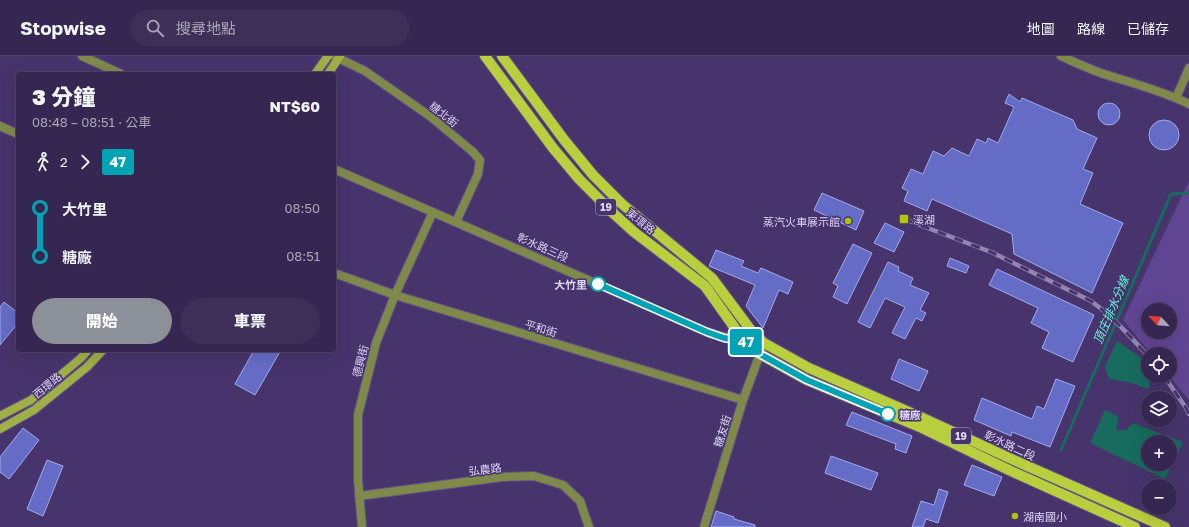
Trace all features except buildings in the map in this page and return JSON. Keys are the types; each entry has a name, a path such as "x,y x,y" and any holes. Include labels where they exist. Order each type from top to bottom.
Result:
{"main road":[{"path":"317,72 328,56"},
{"name":"東環路","path":"485,56 552,148 579,179 634,232 705,286 744,341"},
{"name":"東環路","path":"502,56 564,141 593,175 622,204 712,278 753,333 762,342"},
{"path":"329,72 338,57"},
{"name":"19","path":"744,341 760,354"},
{"name":"彰水路二段","path":"762,342 809,368 1165,527"},
{"name":"西環路","path":"0,416 31,400 86,352"},
{"name":"西環路","path":"0,430 34,410 87,367 101,352"},
{"name":"彰水路二段","path":"760,354 807,380 922,428 1135,527"}],"street":[{"path":"82,56 117,72"},
{"path":"1061,56 1100,73 1143,86 1189,104"},
{"name":"糖北街","path":"338,57 365,71 431,117 473,152 480,160 478,174 456,222"},
{"path":"1176,98 1189,68"},
{"path":"0,126 16,133"},
{"name":"彰水路三段","path":"336,171 707,332 724,338 762,342"},
{"name":"德興街","path":"362,527 358,480 358,415 376,343 395,295 433,212"},
{"name":"平和街","path":"336,274 395,295 743,400"},
{"name":"糖友街","path":"704,527 743,400 760,354 762,342"},
{"name":"弘農路","path":"359,496 502,478 534,476 563,485 580,501 589,527"}],"shaded area":[{"path":"1189,181 1189,400 1175,383 1177,383 1177,347 1145,347 1123,320"},
{"path":"1117,341 1140,357 1141,383 1149,383 1149,389 1128,382 1109,379 1105,366"},
{"path":"1105,410 1119,417 1116,430 1126,430 1133,423 1165,435 1141,435 1141,467 1090,443"},
{"path":"1177,440 1183,442 1177,454"},
{"path":"1148,471 1169,471 1165,479"}],"waterway":[{"name":"頂庄排水分線","path":"1061,450 1171,194 1189,193"}],"railway":[{"path":"904,219 991,252 1091,301 1114,320 1141,348"},
{"path":"1169,383 1189,414"}],"bus line":[{"name":"47","path":"598,284 707,332 724,338 744,341 758,353 807,380 888,414"}],"place":[{"name":"溪湖","path":"904,219"},
{"name":"蒸汽火車展示館","path":"848,221"},
{"name":"大竹里","path":"598,284"},
{"name":"糖廠","path":"888,414"},
{"name":"湖南國小","path":"1015,516"}]}
